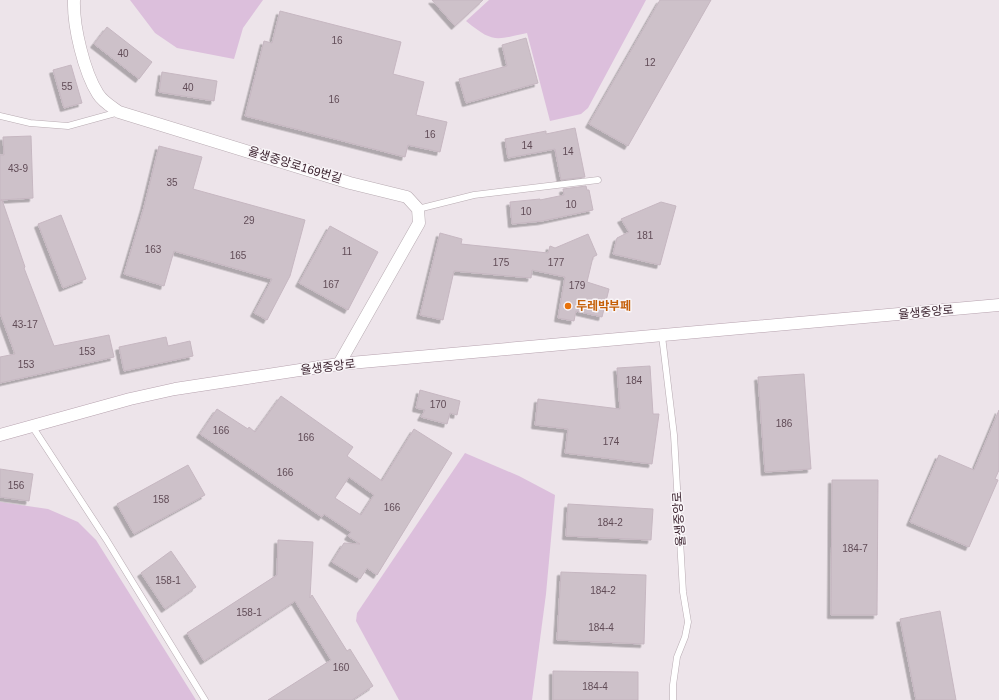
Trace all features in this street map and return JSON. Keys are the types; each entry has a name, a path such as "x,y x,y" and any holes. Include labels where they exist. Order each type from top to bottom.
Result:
{"street":[{"name":"율생중앙로169번길","path":"74,0 73,14 76,30 94,85 99,95 119,112 350,183 407,196 418,209"},
{"path":"339,364 419,223 418,209"},
{"name":"율생중앙로","path":"0,435 130,399 167,391 339,364 999,305"}],"lane":[{"path":"0,116 30,123 68,126 119,112"},
{"path":"418,209 474,195 598,180"},
{"name":"율생중앙로","path":"662,336 674,435 683,592 688,622 686,637 677,657 673,700"},
{"path":"32,426 106,539 205,700"}],"shaded area":[{"path":"130,0 263,0 243,28 234,59 177,48 155,33"},
{"path":"489,0 646,0 588,108 581,114 550,121 527,33 495,38 482,33 466,21"},
{"path":"465,453 519,476 555,495 546,594 532,700 399,700 356,621 357,613"},
{"path":"0,502 48,509 78,522 96,540 196,700 0,700"}],"building":[{"path":"432,0 483,0 455,26"},
{"path":"660,0 711,0 628,146 589,124"},
{"path":"280,11 401,42 393,74 424,82 416,115 447,122 440,152 408,145 405,157 245,116 264,41 272,43"},
{"path":"107,27 152,62 139,79 94,44"},
{"path":"526,38 538,83 466,103 459,79 507,66 502,45"},
{"path":"71,65 82,103 64,108 53,70"},
{"path":"162,72 217,81 214,101 159,92"},
{"path":"575,128 585,177 561,180 555,149 508,158 505,139 546,131 546,134"},
{"path":"31,136 33,198 0,200 0,155 4,155 3,137"},
{"path":"159,146 202,157 193,189 305,220 290,276 267,320 254,313 272,279 174,251 164,286 124,274 144,207"},
{"path":"586,186 587,190 589,190 593,210 542,221 512,224 510,202 540,200 564,195 563,189"},
{"path":"2,200 25,267 24,268 54,346 109,335 114,357 0,383 0,357 15,354 0,313 0,201"},
{"path":"661,202 676,206 660,265 613,254 617,238 629,232 621,219"},
{"path":"61,215 86,279 63,288 38,224"},
{"path":"330,226 378,252 348,310 299,283"},
{"path":"440,233 462,239 461,244 548,253 550,246 555,248 588,234 597,255 593,257 587,282 609,289 602,317 576,311 574,321 558,318 565,277 532,270 531,278 454,271 443,320 420,315"},
{"path":"166,337 168,346 190,341 193,356 124,371 119,347"},
{"path":"650,366 653,414 659,414 652,464 565,453 568,429 535,425 538,399 620,409 617,368"},
{"path":"804,374 811,469 765,472 758,377"},
{"path":"420,390 460,401 457,415 450,413 447,424 421,417 425,410 416,408"},
{"path":"281,396 353,447 347,456 382,481 414,429 452,453 377,575 367,568 360,579 332,562 344,543 360,544 348,536 351,532 324,514 322,517 200,434 217,409 255,432","holes":["349,477 374,495 361,515 335,498"]},
{"path":"999,410 999,470 995,479 998,480 969,547 910,522 939,455 974,470"},
{"path":"188,465 205,495 134,534 117,504"},
{"path":"0,469 33,474 29,501 0,497"},
{"path":"832,480 878,480 877,615 831,615"},
{"path":"568,504 653,509 651,540 566,536"},
{"path":"278,540 313,542 310,598 312,595 347,651 350,649 373,686 352,700 268,700 331,660 295,601 204,661 187,633 277,575"},
{"path":"171,551 196,587 165,609 141,573"},
{"path":"561,572 646,575 644,644 557,640"},
{"path":"940,611 956,700 916,700 900,619"},
{"path":"553,671 638,672 638,700 553,700"}],"place":[{"name":"두레박부페","path":"568,306"}]}
